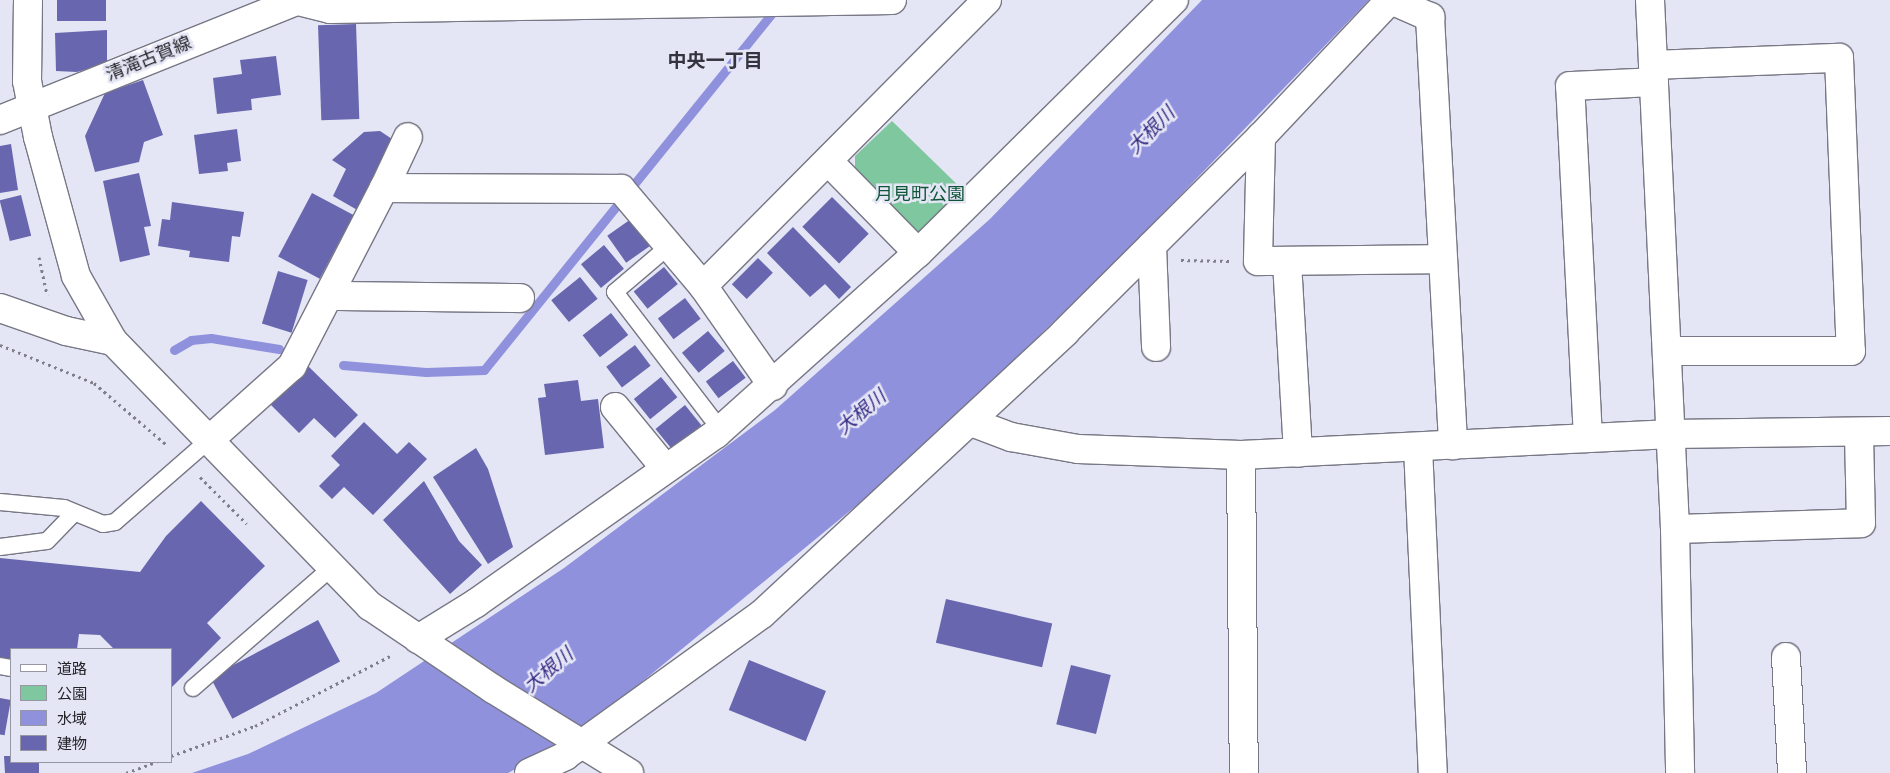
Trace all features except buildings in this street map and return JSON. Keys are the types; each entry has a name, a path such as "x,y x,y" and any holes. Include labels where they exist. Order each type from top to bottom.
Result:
{"street":[{"path":"28,0 28,81 32,108 76,276 113,341 331,568 370,606 576,742 629,773"},
{"path":"296,1 330,9 892,0"},
{"path":"703,286 829,162 987,0"},
{"path":"529,773 762,614 971,422 1152,246 1261,136 1390,0 1430,17 1441,259 1453,445"},
{"path":"1650,0 1675,529 1680,773"},
{"name":"清滝古賀線","path":"0,120 296,1"},
{"path":"418,639 476,603 721,430 773,386 918,253 1167,2"},
{"path":"1588,438 1570,86 1654,73 1839,58 1851,350 1667,351"},
{"path":"1261,136 1258,261 1441,259"},
{"path":"208,441 292,366 331,296 408,137"},
{"path":"829,162 918,253"},
{"path":"384,188 621,188 703,286 773,386"},
{"path":"1152,246 1156,347"},
{"path":"1288,262 1298,453"},
{"path":"331,296 520,298"},
{"path":"0,308 66,331 113,341"},
{"path":"615,407 666,469"},
{"path":"971,422 1011,437 1078,449 1241,456 1671,434 1890,431"},
{"path":"1675,529 1861,523 1859,432"},
{"path":"1418,447 1433,773"},
{"path":"1241,456 1244,773"},
{"path":"1786,658 1792,773"}],"lane":[{"path":"669,246 615,292 721,430"},
{"path":"0,502 64,508 103,524 116,522 208,441"},
{"path":"0,547 47,541 74,513"},
{"path":"193,688 331,568"}],"path":[{"path":"1152,246 1165,260 1258,261"},
{"path":"37,248 47,296 38,293"},
{"path":"0,345 94,383 185,461 254,531"},
{"path":"172,756 264,722 393,656 385,650"},
{"path":"126,773 154,763"}],"green space":[{"name":"月見町公園","path":"892,121 969,196 929,234 911,233 855,171 855,156"}],"water":[{"name":"大根川","path":"1202,0 1369,0 1113,265 896,473 626,695 540,756 508,773 192,773 248,754 376,693 564,568 775,410 990,219"}],"waterway":[{"path":"343,365 426,372 484,370 776,8"},
{"path":"174,350 191,340 211,338 279,349"}],"district":[{"name":"中央一丁目","path":"715,62"}]}
